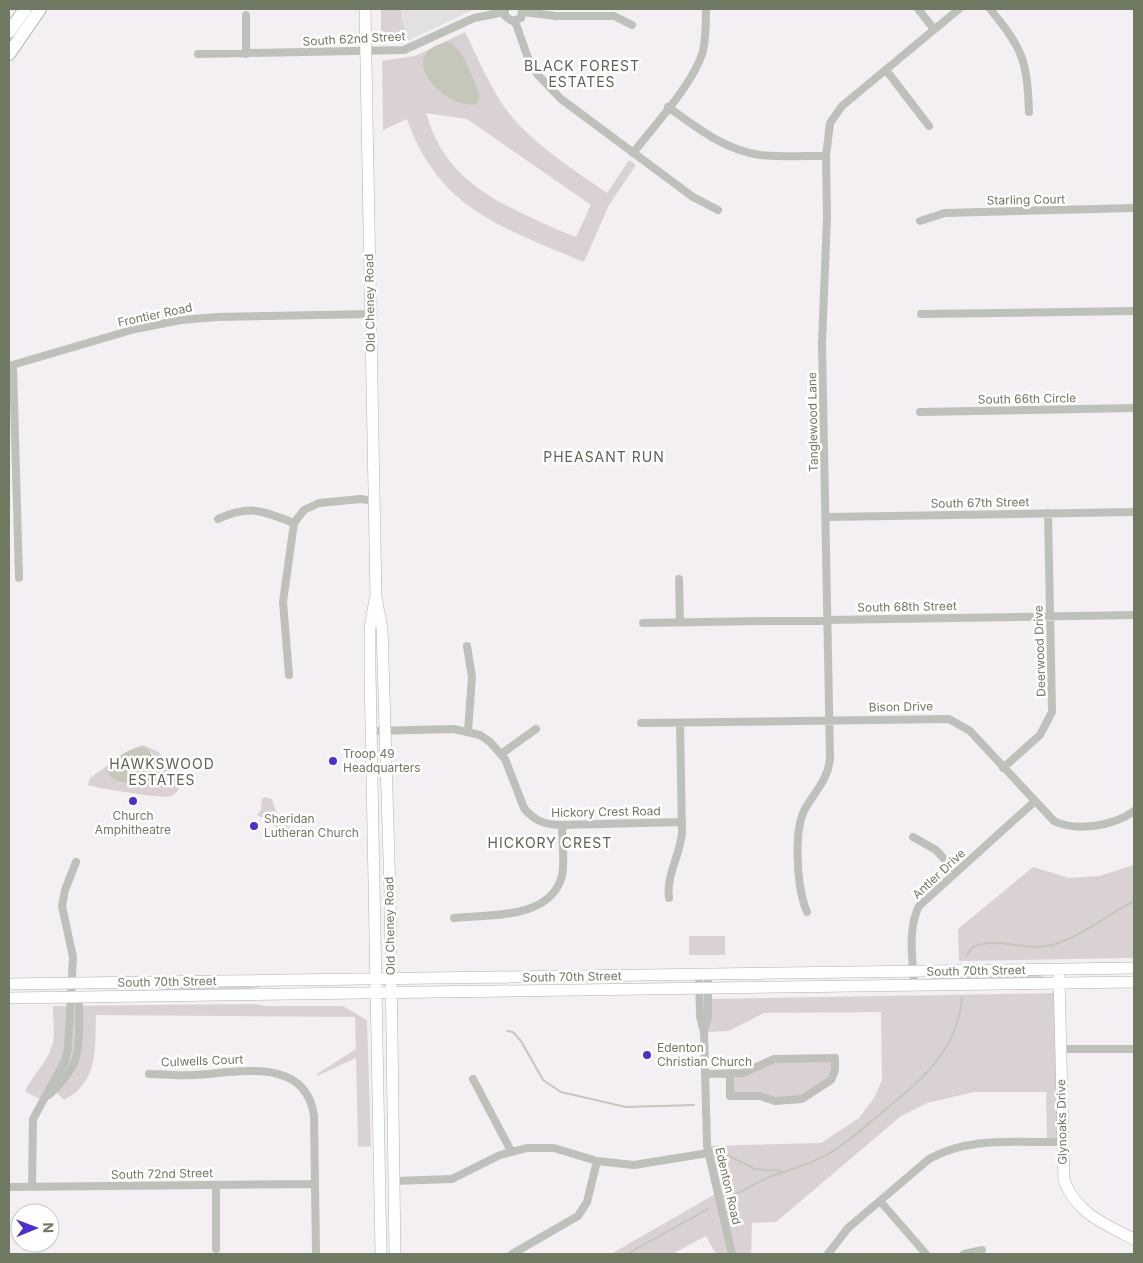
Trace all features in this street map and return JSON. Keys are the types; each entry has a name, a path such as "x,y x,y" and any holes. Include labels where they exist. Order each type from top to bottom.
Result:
{"main road":[{"path":"9,32 25,9"},
{"path":"9,54 40,9"},
{"name":"Old Cheney Road","path":"364,9 376,598 370,628 381,1254"},
{"name":"Old Cheney Road","path":"376,598 382,621 392,994 395,1254"},
{"name":"South 70th Street","path":"9,984 1134,968"},
{"name":"Glynoaks Drive","path":"1059,970 1064,1180 1073,1199 1093,1218 1134,1239"},
{"name":"South 70th Street","path":"9,998 1134,982"}],"street":[{"path":"633,154 686,84 699,60 706,30 706,9"},
{"path":"918,9 934,28"},
{"path":"929,126 886,70 934,28 960,9"},
{"path":"990,9 1013,37 1024,58 1027,76 1028,112"},
{"path":"504,11 509,20 515,21 521,18 523,10 556,16 614,16 632,25"},
{"name":"South 62nd Street","path":"198,54 365,52 409,49 468,21 504,11"},
{"path":"246,15 246,54"},
{"path":"515,21 528,58 548,86 561,99 693,197 718,210"},
{"name":"Tanglewood Lane","path":"807,912 799,885 800,824 806,807 827,775 830,765 822,337 827,216 826,156 830,123 842,106 886,70"},
{"path":"668,107 707,134 740,150 776,156 826,156"},
{"name":"Starling Court","path":"920,221 945,213 1134,208"},
{"path":"921,314 1134,311"},
{"name":"Frontier Road","path":"11,365 135,329 180,320 217,316 370,314"},
{"path":"11,365 19,578"},
{"name":"South 66th Circle","path":"920,412 1134,408"},
{"path":"289,675 283,602 294,523 304,510 319,503 361,499 374,500"},
{"path":"218,519 235,511 251,509 294,523"},
{"name":"South 67th Street","path":"826,517 1134,512"},
{"name":"Deerwood Drive","path":"1003,768 1040,735 1050,721 1053,704 1048,513"},
{"path":"679,579 680,622"},
{"name":"South 68th Street","path":"643,623 1134,615"},
{"path":"467,646 472,677 468,731"},
{"name":"Bison Drive","path":"641,723 949,719 970,731 1034,802 1054,821 1077,828 1122,818 1134,812"},
{"path":"668,898 670,880 680,849 682,822 680,723"},
{"path":"501,754 536,729"},
{"name":"Hickory Crest Road","path":"371,731 468,731 483,737 501,754 510,771 520,801 529,815 543,823 562,825 682,822"},
{"name":"Antler Drive","path":"914,986 912,931 916,914 924,900 1034,802"},
{"path":"454,918 527,910 544,902 555,890 562,874 562,825"},
{"path":"913,838 936,850 956,872"},
{"path":"32,1186 33,1123 67,1056 74,997 73,951 62,906 65,890 76,862"},
{"name":"Edenton Road","path":"703,975 704,989 700,1016 704,1032 708,1153 732,1254"},
{"path":"1060,1049 1134,1049"},
{"path":"705,1074 730,1074 749,1071 774,1059 835,1058 835,1070 832,1080 796,1100 775,1101 756,1095 730,1096 730,1074"},
{"name":"Culwells Court","path":"149,1074 196,1075 248,1070 276,1074 294,1080 305,1093 312,1107 316,1254"},
{"path":"473,1079 512,1151"},
{"path":"828,1254 848,1228 929,1159 952,1148 974,1144 1062,1142"},
{"path":"394,1181 452,1179 512,1151 527,1148 554,1148 598,1161 625,1164 651,1164 708,1153"},
{"path":"512,1254 578,1216 587,1202 598,1161"},
{"name":"South 72nd Street","path":"9,1187 315,1184"},
{"path":"216,1185 216,1249"},
{"path":"880,1200 926,1254"},
{"path":"964,1254 982,1250"}],"shaded area":[{"path":"381,9 401,9 402,21 409,40 381,42"},
{"path":"401,9 475,9 409,40 402,21"},
{"path":"465,32 502,104 529,135 550,152 607,193 629,160 636,165 609,205 584,262 501,226 477,212 455,195 436,175 420,150 407,119 383,130 382,61 415,56","holes":["426,113 467,119 591,205 576,237 498,201 467,179 454,166 433,134"]},
{"path":"447,42 458,50 467,65 480,96 477,104 465,104 451,99 429,80 424,69 424,58 431,49"},
{"path":"143,745 159,752 167,769 177,777 179,788 174,794 169,797 162,797 88,785 90,778 114,761 108,773 160,766 151,752 138,747"},
{"path":"138,747 147,748 162,769 158,778 146,782 131,783 117,780 108,773 115,760 124,753"},
{"path":"265,797 272,799 276,812 295,834 289,840 270,822 257,815 261,810 262,799"},
{"path":"1134,865 1134,958 959,961 958,929 1033,867 1069,878 1099,876"},
{"path":"689,936 725,936 725,955 689,955"},
{"path":"1040,975 1047,979 935,980 925,978"},
{"path":"263,986 244,990 151,991 175,987"},
{"path":"1060,993 1062,1142 1047,1142 1046,1092 974,1092 927,1103 901,1116 776,1222 752,1223 751,1254 716,1254 706,1236 672,1254 611,1254 717,1193 707,1146 821,1143 859,1118 874,1098 882,1080 881,1012 764,1013 729,1031 704,1032 708,999"},
{"path":"254,1004 266,1006 343,1006 367,1020 371,1146 358,1147 356,1058 317,1076 317,1074 356,1049 355,1017 96,1015 93,1063 86,1081 78,1090 64,1100 54,1090 43,1101 25,1091 51,1049 54,1033 53,1006"},
{"path":"835,1058 834,1075 802,1099 730,1096 730,1074 762,1063"}],"waterway":[{"path":"967,956 971,948 980,944 1000,943 1032,947 1052,945 1073,937 1134,901"},
{"path":"732,1196 769,1177 812,1162 833,1151 909,1090 934,1064 945,1049 953,1034 959,1016 962,997"},
{"path":"507,1031 513,1032 521,1041 543,1080 561,1092 626,1107 694,1105"},
{"path":"719,1151 755,1169 782,1171"},
{"path":"627,1254 708,1209"}],"place":[{"name":"Troop 49 Headquarters","path":"333,761"},
{"name":"Church Amphitheatre","path":"133,801"},
{"name":"Sheridan Lutheran Church","path":"254,826"},
{"name":"Edenton Christian Church","path":"647,1055"}],"district":[{"name":"BLACK FOREST ESTATES","path":"582,74"},
{"name":"PHEASANT RUN","path":"604,457"},
{"name":"HAWKSWOOD ESTATES","path":"162,772"},
{"name":"HICKORY CREST","path":"550,843"}]}
